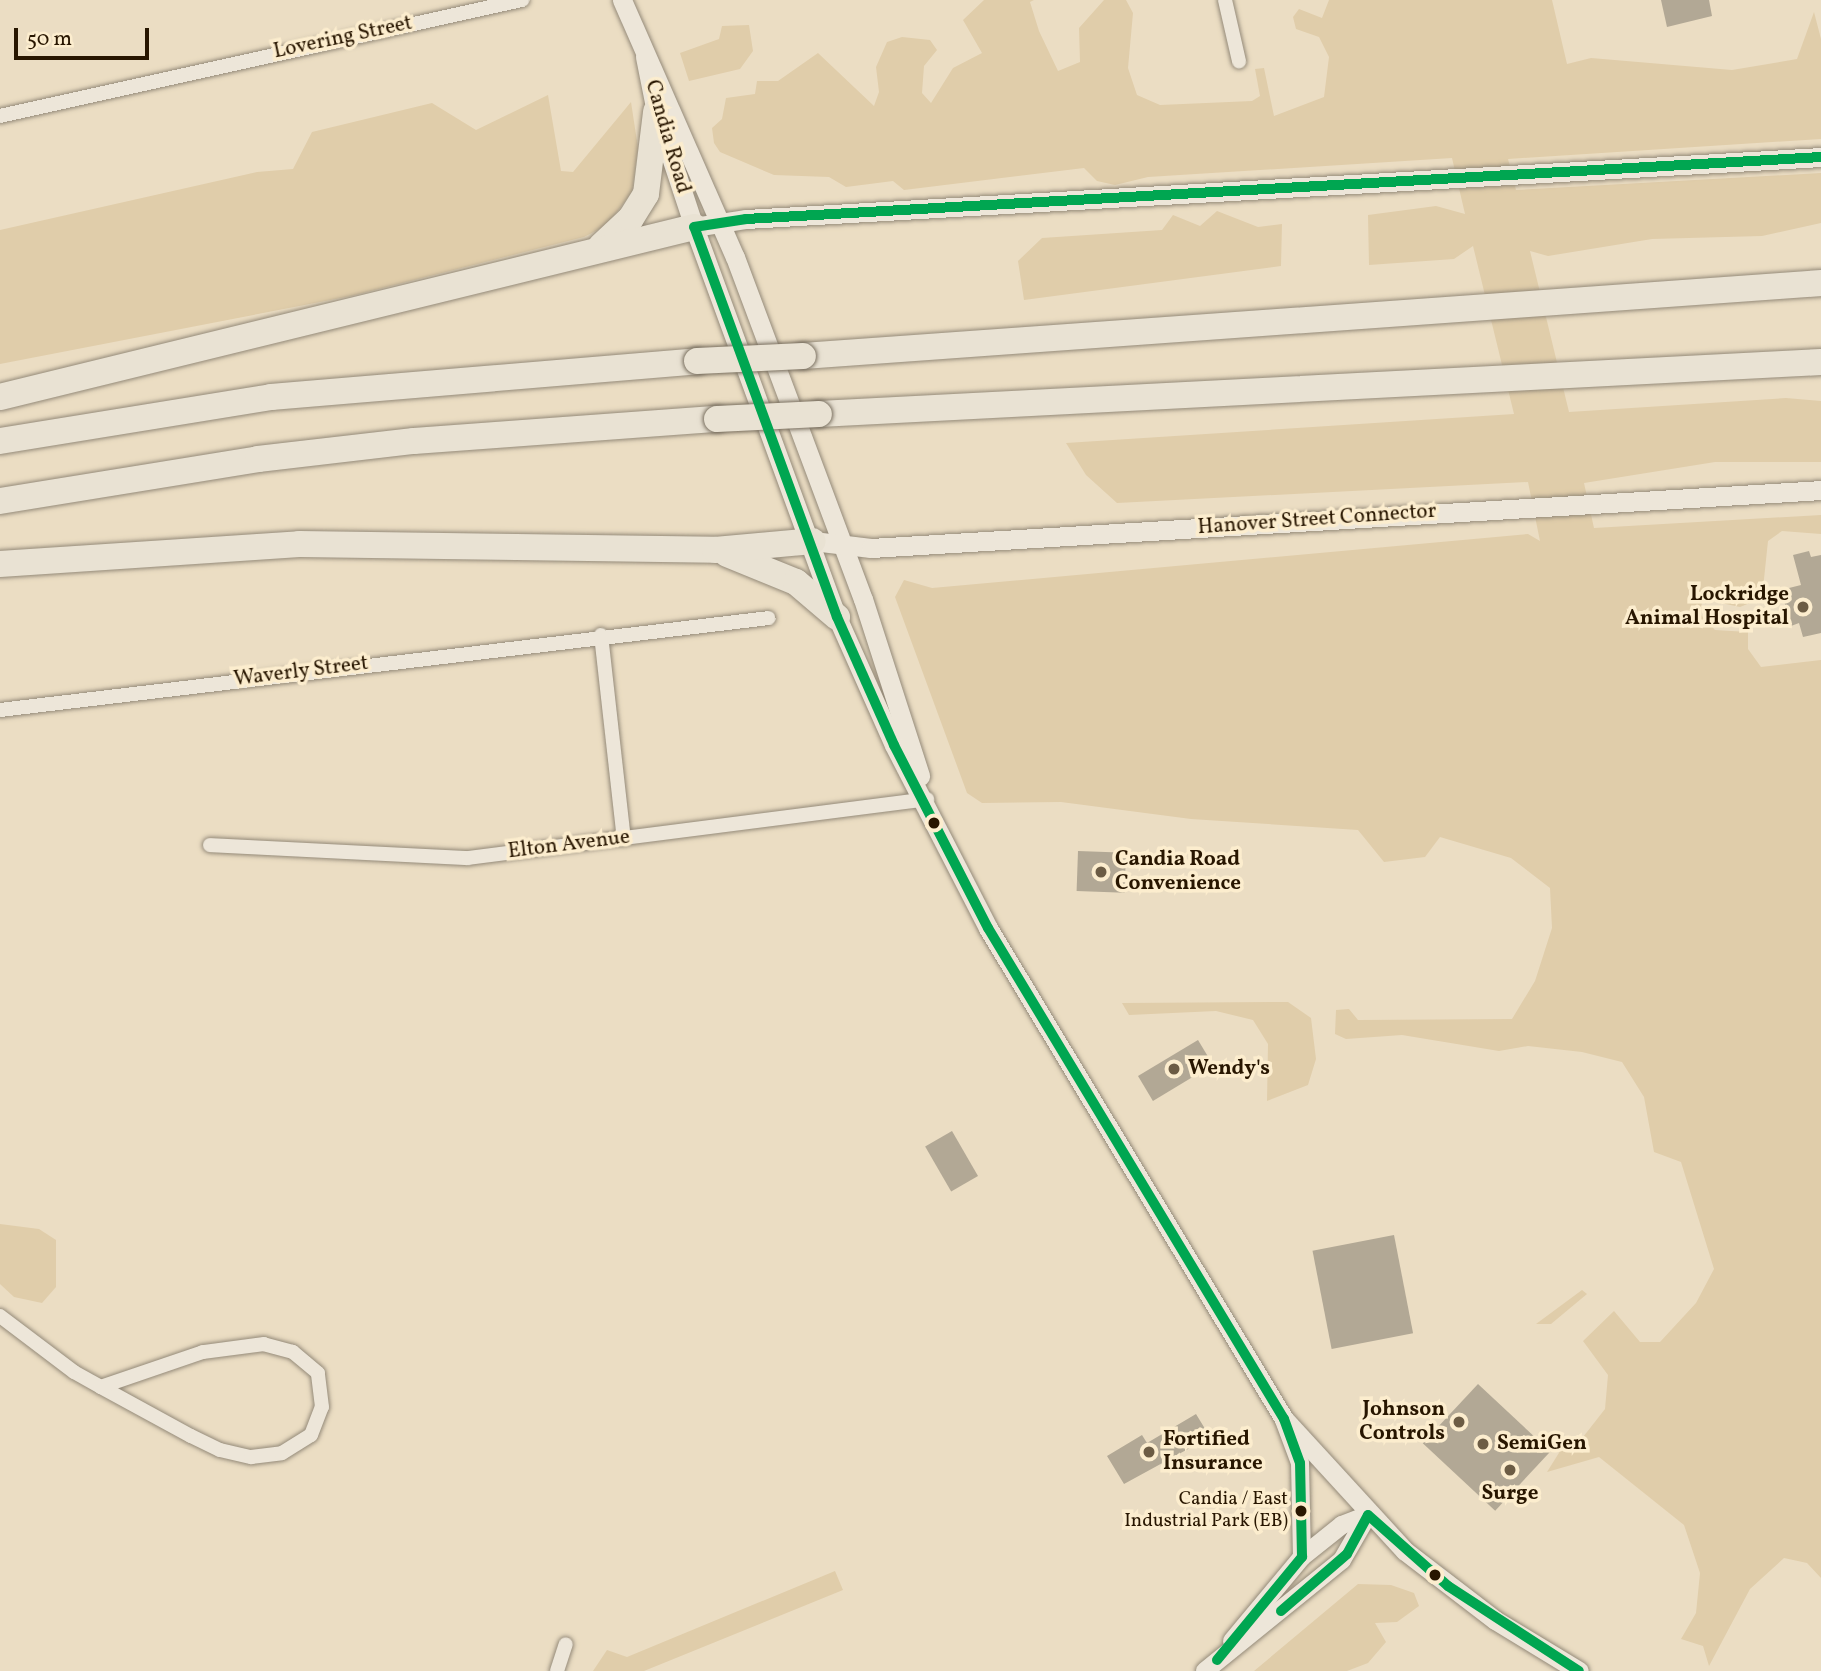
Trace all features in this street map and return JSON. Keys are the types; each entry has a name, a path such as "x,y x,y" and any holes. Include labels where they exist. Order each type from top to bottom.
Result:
{"highway":[{"path":"598,248 631,218 646,194 656,112"},
{"path":"0,397 598,248 694,227"},
{"path":"0,441 271,397 697,361 803,356 1821,283"},
{"path":"0,500 401,443 717,419 1821,362"},
{"path":"0,564 299,544 715,550 813,541"},
{"path":"715,550 796,582 837,617"}],"main road":[{"name":"Candia Road","path":"622,0 645,57 721,222 843,547 926,799"},
{"name":"Candia Road","path":"645,57 656,112 694,227 813,541 837,617 894,745 926,799 988,928 1284,1419 1368,1515 1448,1586 1579,1671"},
{"path":"694,227 721,222 1821,157"},
{"name":"Hanover Street Connector","path":"813,541 843,547 1821,490"}],"street":[{"name":"Lovering Street","path":"0,116 522,0"},
{"path":"1225,0 1239,61"},
{"name":"Waverly Street","path":"0,710 601,635 769,618"},
{"path":"601,635 624,839"},
{"name":"Elton Avenue","path":"210,845 468,858 926,799"},
{"path":"0,1316 37,1349 101,1387 191,1437 251,1457 282,1453 311,1435 322,1407 318,1373 293,1352 264,1344 203,1352 101,1387"},
{"path":"1284,1419 1300,1462 1302,1557"},
{"path":"1211,1665 1302,1557 1342,1525 1368,1515"},
{"path":"1211,1665 1342,1560 1368,1515"},
{"path":"557,1671 566,1644"}],"shaded area":[{"path":"984,0 1034,0 1030,2 1039,31 1058,71 1080,62 1079,28 1104,0 1126,0 1133,13 1128,68 1137,95 1160,105 1252,101 1260,96 1255,69 1264,68 1274,116 1324,97 1329,57 1319,37 1296,29 1293,17 1299,9 1322,18 1329,0 1552,0 1567,64 1591,58 1732,70 1797,59 1814,12 1821,39 1821,139 1508,159 1516,190 1821,173 1821,223 1762,236 1652,239 1548,256 1530,251 1569,412 1786,398 1821,401 1821,462 1715,462 1584,483 1594,528 1821,515 1821,534 1782,531 1768,541 1762,598 1740,607 1702,599 1701,615 1715,630 1748,632 1748,649 1761,667 1821,660 1821,1578 1807,1563 1784,1558 1750,1589 1709,1666 1703,1646 1681,1639 1696,1613 1700,1573 1684,1525 1599,1457 1547,1472 1562,1448 1576,1446 1605,1409 1608,1375 1583,1341 1614,1311 1640,1342 1660,1342 1696,1303 1714,1269 1681,1162 1654,1152 1644,1097 1622,1062 1582,1052 1528,1046 1499,1051 1402,1035 1346,1039 1335,1034 1336,1010 1349,1009 1358,1020 1512,1019 1535,981 1552,928 1550,888 1511,858 1440,837 1425,857 1384,862 1358,830 1191,819 1061,802 982,803 967,793 895,597 904,580 932,588 1528,534 1540,541 1528,482 1117,503 1086,475 1066,443 1514,414 1473,246 1454,259 1369,265 1368,215 1436,206 1465,214 1452,158 1148,177 1115,185 1097,181 1084,168 904,190 893,181 846,187 829,177 774,175 720,152 714,143 712,128 722,119 726,98 755,94 757,81 778,81 818,53 874,106 879,92 876,67 887,42 902,37 930,40 937,50 924,66 922,93 931,103 953,68 982,53 963,20"},
{"path":"749,25 753,51 740,69 689,81 680,53 719,39 722,26"},
{"path":"548,95 561,171 573,172 631,102 638,148 632,192 607,225 584,237 351,296 0,364 0,230 257,172 293,169 312,132 432,103 476,130"},
{"path":"1217,211 1258,227 1282,224 1281,266 1024,300 1018,261 1042,238 1162,230 1173,215 1200,226"},
{"path":"1288,1002 1311,1018 1316,1059 1308,1085 1267,1101 1268,1044 1253,1020 1216,1011 1129,1015 1122,1003"},
{"path":"0,1224 39,1229 56,1240 56,1287 42,1303 14,1297 0,1284"},
{"path":"1582,1290 1587,1294 1551,1324 1536,1324"},
{"path":"835,1571 843,1590 644,1671 593,1671 607,1650 627,1657"},
{"path":"1358,1584 1391,1585 1414,1593 1419,1606 1397,1622 1375,1623 1386,1642 1368,1663 1347,1671 1254,1671"}],"building":[{"path":"1661,0 1709,0 1712,16 1667,27"},
{"name":"Lockridge Animal Hospital","path":"1809,551 1811,557 1821,555 1821,633 1803,637 1799,623 1791,626 1781,590 1801,585 1793,555"},
{"name":"Candia Road Convenience","path":"1078,851 1126,853 1125,893 1077,891"},
{"name":"Wendy's","path":"1198,1040 1213,1065 1153,1101 1138,1076"},
{"path":"952,1131 978,1176 951,1192 925,1146"},
{"path":"1394,1235 1413,1333 1332,1349 1313,1251"},
{"path":"1478,1384 1550,1452 1495,1511 1423,1443"},
{"name":"Fortified Insurance","path":"1196,1414 1210,1437 1124,1484 1107,1456 1142,1435 1147,1443"}],"transit line":[{"path":"1217,1660 1302,1557 1300,1463 1284,1419 988,928 894,745 837,617 694,227 746,219 1821,157"},
{"path":"1281,1611 1347,1554 1368,1515 1448,1586 1579,1671"}],"place":[{"name":"Lockridge Animal Hospital","path":"1803,607"},
{"name":"Candia Road Convenience","path":"1101,872"},
{"name":"Wendy's","path":"1174,1069"},
{"name":"Johnson Controls","path":"1459,1422"},
{"name":"SemiGen","path":"1483,1444"},
{"name":"Fortified Insurance","path":"1149,1452"},
{"name":"Surge","path":"1510,1470"},
{"name":"Candia / East Industrial Park (EB)","path":"1301,1511"}]}
